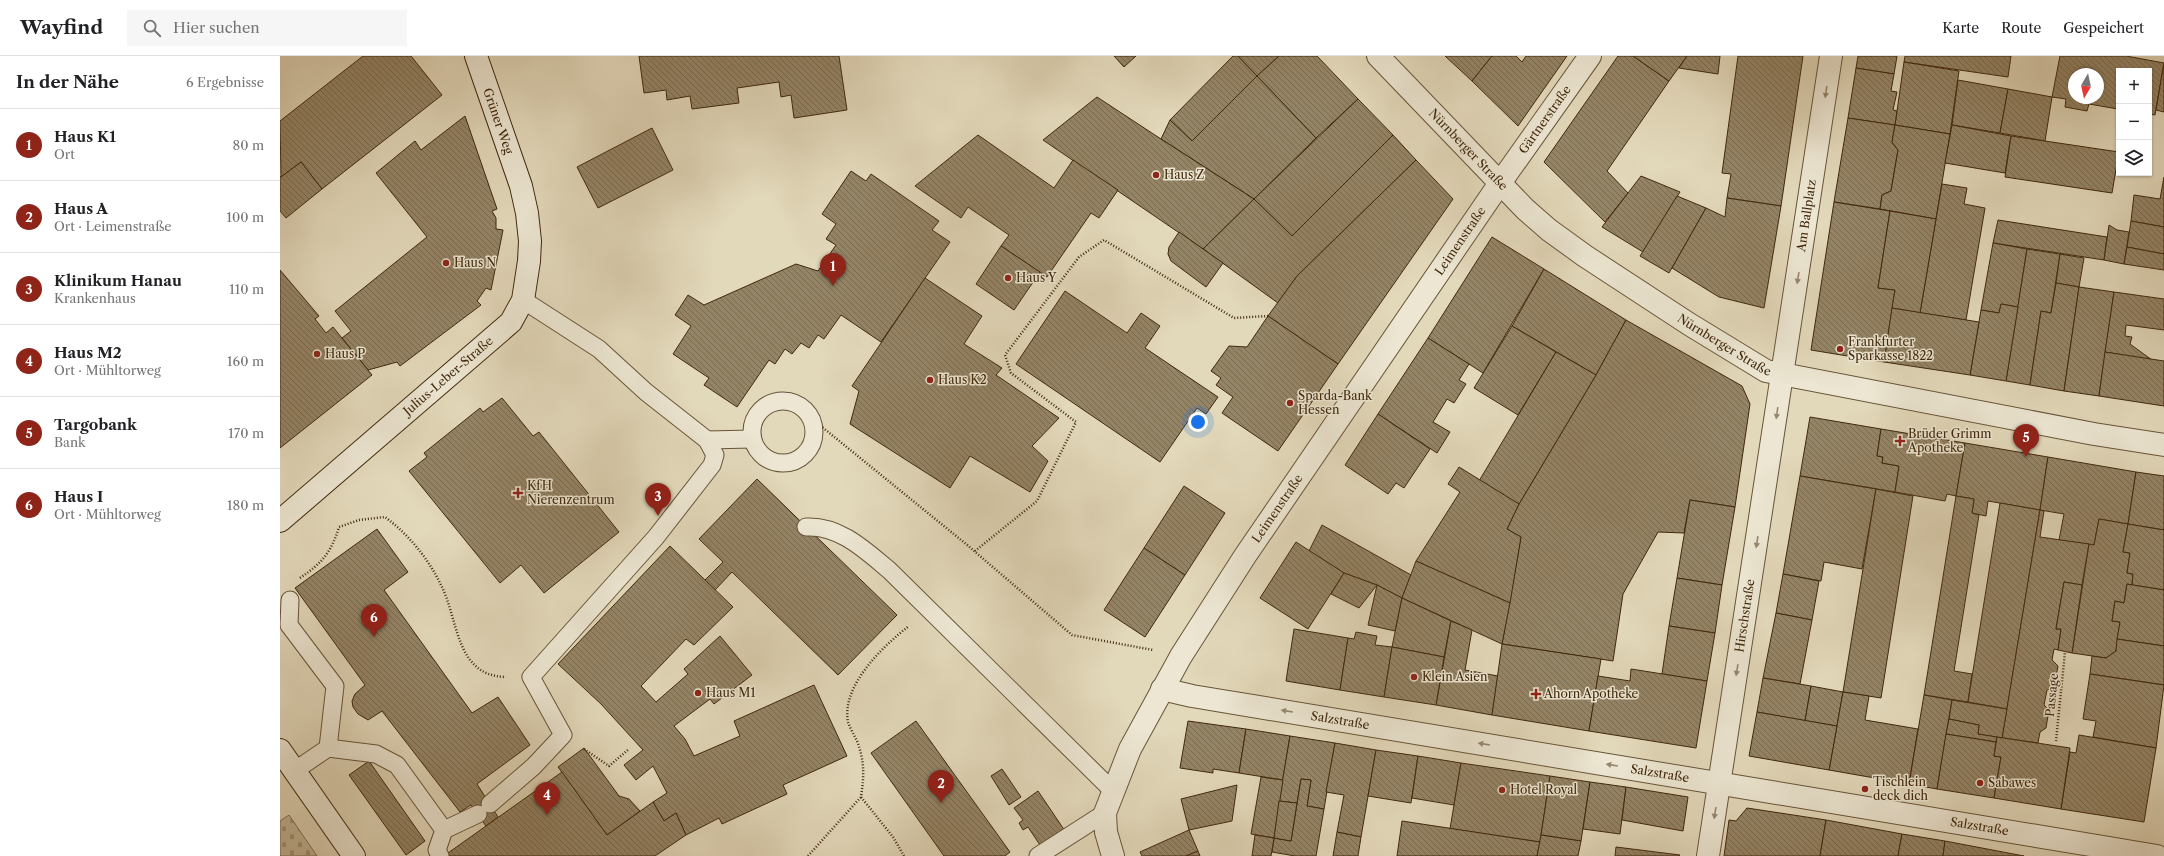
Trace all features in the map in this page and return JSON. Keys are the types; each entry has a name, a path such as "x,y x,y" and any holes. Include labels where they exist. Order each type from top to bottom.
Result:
{"street":[{"name":"Grüner Weg","path":"476,56 521,186"},
{"name":"Nürnberger Straße","path":"1378,56 1500,183 1549,230 1585,256 1738,356 1766,371 2086,432 2164,445"},
{"name":"Gärtnerstraße","path":"1500,183 1590,56"},
{"name":"Am Ballplatz","path":"1782,375 1831,56"},
{"name":"Leimenstraße","path":"1113,856 1106,832 1105,813 1112,790 1130,749 1162,689 1181,656 1245,556 1500,183"},
{"name":"Julius-Leber-Straße","path":"280,521 511,322 522,300 530,240 527,213 521,186"},
{"name":"Hirschstraße","path":"1708,856 1782,375"},
{"name":"Salzstraße","path":"1162,689 1192,696 2157,856"},
{"path":"280,750 354,856"}],"lane":[{"path":"440,856 437,850 444,830 484,809 534,766 563,735 531,677 656,537 712,465 715,454 707,440 646,392 599,349 522,300"},
{"path":"787,401 797,404 805,410 811,418 814,429 813,439 809,448 802,456 793,461 783,463 772,461 760,452 752,439 751,429 754,419 759,411 767,405 787,401"},
{"path":"707,440 752,439"},
{"path":"806,526 819,526 857,544 889,570 1112,790"},
{"path":"290,600 289,624 336,686 328,748"},
{"path":"294,771 328,748 376,754 397,765 444,830"},
{"path":"1038,856 1105,813"}],"path":[{"path":"975,551 1037,501 1076,422 1011,373 1005,354 1079,257 1104,240 1234,318 1268,316"},
{"path":"811,418 975,551 1072,635 1181,656"},
{"path":"290,600 290,585 315,568 328,554 339,527 359,520 385,517 400,528 431,566 444,592 465,652 476,668 489,676 531,677"},
{"path":"808,856 862,798 865,768 857,742 848,722 847,702 865,669 889,641 930,610"},
{"name":"Passage","path":"2056,741 2065,652"},
{"path":"563,735 609,766 629,749"},
{"path":"862,798 893,838 904,856"}],"green space":[{"path":"289,815 317,856 280,856 280,821"}],"building":[{"path":"363,56 411,56 442,95 322,189 301,162 281,177 280,121"},
{"path":"639,56 839,56 847,110 794,118 791,95 781,97 779,82 737,88 739,103 692,109 690,96 667,100 666,90 644,93"},
{"path":"1114,56 1136,56 1124,67"},
{"path":"1233,56 1238,56 1257,76 1192,141 1170,120"},
{"path":"1238,56 1279,56 1257,76"},
{"path":"1279,56 1317,56 1358,99 1316,138 1257,76"},
{"path":"1445,56 1492,56 1472,81"},
{"path":"1492,56 1516,56 1522,62 1526,56 1567,56 1518,126 1472,81"},
{"path":"1618,56 1633,56 1669,81 1607,171 1628,193 1605,222 1544,162"},
{"path":"1633,56 1687,56 1669,81"},
{"path":"1687,56 1720,56 1718,74 1679,68"},
{"path":"1738,56 1803,56 1781,206 1727,198 1731,174 1722,173"},
{"path":"1858,56 1897,56 1894,74 1856,68"},
{"path":"1905,56 2011,56 2008,77 1904,62"},
{"path":"2060,56 2126,56 2164,63 2155,115 2152,114 2152,68 2116,68 2116,109 2089,104 2087,111 2065,107 2066,99 2052,97"},
{"path":"1904,62 1959,71 1950,134 1895,125"},
{"path":"2164,63 2164,112 2156,110"},
{"path":"1856,68 1894,74 1891,91 1897,92 1893,110 1897,111 1895,125 1848,118"},
{"path":"1257,76 1316,138 1254,199 1161,139 1170,120 1192,141"},
{"path":"1958,80 2008,89 2000,133 1952,125"},
{"path":"2008,89 2052,97 2045,141 2000,133"},
{"name":"Haus Z","path":"1097,97 1254,199 1203,249 1043,140"},
{"path":"1358,99 1393,135 1292,236 1254,199"},
{"name":"Haus N","path":"465,116 497,209 492,211 496,218 496,229 503,230 491,290 486,288 477,301 481,305 400,366 397,362 368,370 342,338 351,331 335,311 427,237 376,173 415,141 421,150"},
{"path":"1848,118 1895,125 1892,142 1898,150 1891,191 1882,195 1880,209 1834,202"},
{"path":"1895,125 1950,134 1936,219 1880,209 1882,195 1891,191 1898,150 1892,142"},
{"path":"1952,125 2011,136 2005,173 1945,163"},
{"path":"652,128 673,170 598,208 577,167"},
{"path":"978,135 1054,188 1073,160 1118,190 1099,218 1091,213 1047,277 1001,246 1009,235 968,207 961,218 915,186"},
{"path":"1393,135 1416,160 1297,276 1278,303 1203,249 1254,199 1292,236"},
{"path":"2011,136 2116,152 2116,170 2112,193 2005,177"},
{"path":"1416,160 1453,199 1338,364 1268,316 1297,276"},
{"path":"301,162 322,189 286,218 280,211 280,176 281,177"},
{"path":"851,171 866,181 871,174 939,221 932,230 950,242 881,342 841,315 824,339 818,335 809,348 801,343 792,354 785,349 775,364 769,360 737,407 704,385 709,378 673,354 691,326 675,315 688,295 704,305 796,264 818,271 836,245 826,239 836,224 822,214"},
{"path":"1641,176 1680,192 1643,252 1602,227"},
{"path":"2164,177 2164,227 2131,221 2134,195 2160,199"},
{"path":"1942,184 1967,188 1964,204 1985,208 1966,320 1920,313"},
{"path":"1677,196 1706,208 1669,273 1640,256"},
{"path":"1727,198 1781,206 1764,308 1719,297 1672,268 1706,208 1725,217"},
{"path":"1834,202 1890,211 1878,288 1895,290 1884,362 1811,350"},
{"path":"1890,211 1936,219 1920,313 1892,308 1895,290 1878,288"},
{"path":"1998,220 2107,237 2104,260 1993,243"},
{"path":"2131,221 2164,227 2164,254 2127,247"},
{"path":"2109,225 2117,230 2129,232 2124,264 2104,260"},
{"path":"1179,232 1223,263 1206,287 1171,261 1168,254 1169,247"},
{"path":"1492,237 1544,269 1483,373 1428,338"},
{"path":"1993,243 2027,249 2018,307 2001,304 1999,313 1981,310"},
{"name":"Haus Y","path":"1001,246 1040,272 1014,310 976,284"},
{"path":"2127,247 2164,254 2164,270 2124,264"},
{"path":"2027,249 2060,254 2051,313 2041,311 2030,385 2006,381"},
{"path":"2060,254 2084,258 2079,287 2056,283"},
{"path":"1544,269 1626,320 1596,375 1512,326"},
{"name":"Haus P","path":"280,270 319,316 315,319 326,333 333,327 372,375 280,448"},
{"name":"Haus K2","path":"925,278 982,316 964,344 1002,368 996,375 1059,418 1032,446 1048,461 1030,492 970,456 950,488 850,424 859,391 852,386"},
{"path":"2056,283 2079,287 2064,391 2030,385 2041,311 2051,313"},
{"path":"2079,287 2114,292 2099,396 2064,391"},
{"path":"1065,291 1127,333 1141,313 1160,326 1145,348 1218,397 1206,414 1197,408 1160,462 1016,364"},
{"path":"2114,292 2164,299 2164,330 2126,325 2125,336 2132,337 2130,344 2152,360 2105,352"},
{"path":"2001,304 2018,307 2006,381 1970,375 1981,310 1999,313"},
{"path":"1892,308 1979,322 1970,375 1884,362"},
{"path":"1268,316 1338,364 1278,451 1222,413 1233,397 1216,385 1221,378 1211,371 1229,346 1247,347"},
{"path":"1626,320 1742,386 1750,404 1735,507 1690,500 1684,533 1658,532 1623,594 1613,661 1502,644 1521,537 1507,529 1519,504 1596,375"},
{"path":"1512,326 1556,352 1518,415 1474,388"},
{"path":"1428,338 1469,364 1459,380 1466,384 1454,403 1447,399 1433,422 1450,432 1437,453 1378,414"},
{"path":"1556,352 1596,375 1519,504 1479,481"},
{"path":"2105,352 2164,361 2164,406 2099,396"},
{"path":"502,398 533,436 539,432 619,532 544,593 521,565 500,583 409,471 427,457 424,453 480,408 483,412"},
{"path":"1378,414 1430,449 1404,488 1396,483 1388,494 1345,465"},
{"path":"1810,417 1881,429 1877,456 1883,457 1882,463 1899,466 1895,492 1800,476"},
{"path":"1881,429 1965,443 1956,496 1947,494 1945,501 1895,492 1899,466 1882,463 1883,457 1877,456"},
{"path":"1965,443 2048,457 2040,510 1988,501 1986,516 1972,513 1974,499 1956,496"},
{"path":"2048,457 2136,472 2128,524 2099,519 2094,545 2059,540 2064,514 2040,510"},
{"path":"1459,467 1519,504 1507,529 1521,537 1510,603 1416,561 1460,492 1448,484"},
{"path":"2136,472 2164,476 2164,530 2128,524"},
{"path":"1800,476 1876,489 1862,569 1824,562 1821,581 1783,574"},
{"path":"757,479 897,615 838,675 732,572 715,590 705,580 723,562 699,539"},
{"path":"1184,486 1225,513 1185,575 1144,548"},
{"path":"1876,489 1913,496 1881,698 1843,692"},
{"path":"1956,496 1974,499 1972,513 1979,515 1954,671 1972,674 1968,702 1924,695"},
{"path":"1690,500 1735,507 1722,585 1677,578"},
{"path":"2000,503 2040,510 2007,709 1968,702"},
{"path":"2040,510 2044,511 2040,537 2089,544 2082,585 2064,582 2056,629 2061,629 2058,650 2054,649 2052,660 2058,666 2054,688 2047,690 2044,705 2049,710 2046,728 2040,732 2038,743 2002,738"},
{"path":"2099,519 2128,524 2123,552 2130,553 2127,573 2133,574 2132,585 2127,584 2124,603 2115,601 2112,621 2120,622 2116,651 2106,658 2072,653 2089,544 2094,545"},
{"path":"2128,524 2164,530 2164,590 2132,585 2133,574 2127,573 2130,553 2123,552"},
{"path":"1322,525 1411,575 1402,598 1377,585 1344,573 1309,551"},
{"path":"377,529 408,572 384,590 472,713 498,697 530,745 477,784 498,817 486,826 471,805 460,812 382,711 368,720 358,714 353,707 352,701 355,694 365,685 295,588"},
{"path":"1296,542 1344,573 1308,629 1260,598"},
{"name":"Haus M1","path":"670,546 733,607 694,645 686,639 641,686 656,702 688,674 684,669 720,636 752,675 714,704 710,699 674,726 685,739 694,756 740,736 734,721 814,685 847,756 783,785 787,794 722,824 719,818 686,835 676,813 664,821 653,802 667,793 653,766 636,780 624,765 643,750 601,704 558,664"},
{"path":"1144,548 1185,575 1145,637 1104,610"},
{"path":"1416,561 1510,603 1502,644 1402,598"},
{"path":"1344,573 1377,585 1359,608 1331,594"},
{"path":"1783,574 1819,581 1812,620 1776,613"},
{"path":"1677,578 1722,585 1715,633 1669,626"},
{"path":"2064,582 2082,585 2072,653 2058,650 2061,629 2056,629"},
{"path":"2127,584 2164,590 2164,646 2117,639 2120,622 2112,621 2115,601 2124,603"},
{"path":"1377,585 1402,598 1395,631 1368,625"},
{"path":"1402,598 1451,621 1444,657 1392,647"},
{"path":"1776,613 1812,620 1800,684 1763,678"},
{"path":"1451,621 1472,630 1465,670 1498,676 1492,715 1436,705"},
{"path":"1669,626 1715,633 1707,681 1662,674"},
{"path":"1294,629 1348,638 1340,690 1286,681"},
{"path":"1356,632 1377,636 1375,645 1392,647 1384,697 1340,690 1348,638 1354,639"},
{"path":"2117,639 2164,646 2164,685 2090,674 2092,656 2106,658 2116,651"},
{"path":"1502,644 1601,659 1589,731 1492,715"},
{"name":"Klein Asien","path":"1392,647 1444,657 1436,705 1384,697"},
{"path":"1631,669 1707,681 1696,748 1589,731 1598,676 1630,681"},
{"path":"2090,674 2164,685 2156,748 2093,737 2096,721 2083,719"},
{"path":"1763,678 1811,686 1805,721 1757,712"},
{"path":"1811,686 1843,692 1837,726 1805,721"},
{"path":"1843,692 1869,696 1865,720 1918,729 1909,784 1829,770"},
{"path":"1924,695 1952,700 1937,789 1909,784"},
{"path":"1952,700 2007,709 2002,738 1978,734 1979,725 1949,719"},
{"path":"1757,712 1837,726 1829,770 1749,756"},
{"path":"1949,719 1979,725 1978,734 1997,737 1996,742 1946,734"},
{"path":"916,721 1010,852 1005,856 944,856 871,753"},
{"path":"1188,721 1246,729 1239,773 1213,769 1213,773 1180,768"},
{"path":"1246,729 1290,736 1283,780 1239,773"},
{"path":"1946,734 1996,742 1994,756 2001,757 1994,798 1937,789"},
{"path":"2079,735 2156,748 2144,822 2061,809 2070,752 2076,753"},
{"path":"1290,736 1335,743 1324,809 1307,806 1311,780 1301,779 1297,803 1279,801"},
{"path":"1997,737 2070,748 2061,809 1994,798 2001,757 1994,756"},
{"path":"1335,743 1376,750 1361,837 1337,832 1344,795 1326,792"},
{"path":"584,748 619,796 629,799 640,811 607,835 558,767"},
{"path":"1376,750 1418,756 1411,803 1368,796"},
{"path":"1418,756 1461,763 1454,805 1412,798"},
{"path":"369,761 425,841 406,855 349,775"},
{"name":"Hotel Royal","path":"1461,763 1550,776 1540,842 1450,829"},
{"path":"1002,769 1021,797 1009,805 991,776"},
{"path":"562,772 607,835 653,802 664,821 676,813 686,835 655,856 450,856 448,853"},
{"path":"1550,776 1590,782 1581,841 1541,835"},
{"path":"1261,777 1283,780 1274,838 1251,834"},
{"path":"1301,779 1311,780 1307,806 1324,809 1316,856 1295,856 1272,852 1274,838 1291,841"},
{"path":"1590,782 1626,787 1620,834 1583,829"},
{"path":"1237,785 1232,821 1189,830 1181,799"},
{"path":"1626,787 1688,797 1683,831 1622,820"},
{"path":"1038,791 1065,831 1042,848 1028,827 1023,830 1019,823 1023,820 1014,808"},
{"path":"1279,801 1297,803 1291,841 1274,838"},
{"path":"1747,808 1826,820 1820,856 1724,856 1729,820 1736,821"},
{"path":"1826,820 1902,834 1898,856 1820,856"},
{"path":"1402,821 1540,842 1537,856 1397,856"},
{"path":"1189,830 1198,851 1186,856 1142,856 1140,852"},
{"path":"1337,832 1361,837 1358,856 1333,856"},
{"path":"1902,834 1945,841 1943,856 1898,856"},
{"path":"1255,835 1274,838 1271,856 1252,856"},
{"path":"1541,835 1581,841 1578,856 1537,856"},
{"path":"1945,841 2024,856 1943,856"},
{"path":"1616,847 1680,855 1615,856"},
{"path":"1198,851 1200,856 1186,856"}],"place":[{"name":"Haus Z","path":"1156,175"},
{"name":"Haus N","path":"446,263"},
{"name":"Haus Y","path":"1008,278"},
{"name":"Haus K1","path":"833,286"},
{"name":"Frankfurter Sparkasse 1822","path":"1840,349"},
{"name":"Haus P","path":"317,354"},
{"name":"Haus K2","path":"930,380"},
{"name":"Sparda-Bank Hessen","path":"1290,403"},
{"name":"Brüder Grimm Apotheke","path":"1900,441"},
{"name":"Targobank","path":"2026,457"},
{"name":"KfH Nierenzentrum","path":"518,493"},
{"name":"Klinikum Hanau","path":"658,516"},
{"name":"Haus I","path":"374,637"},
{"name":"Klein Asien","path":"1414,677"},
{"name":"Haus M1","path":"698,693"},
{"name":"Ahorn Apotheke","path":"1536,694"},
{"name":"Sabawes","path":"1980,783"},
{"name":"Tischlein deck dich","path":"1865,789"},
{"name":"Hotel Royal","path":"1502,790"},
{"name":"Haus A","path":"941,803"},
{"name":"Haus M2","path":"547,815"}]}
